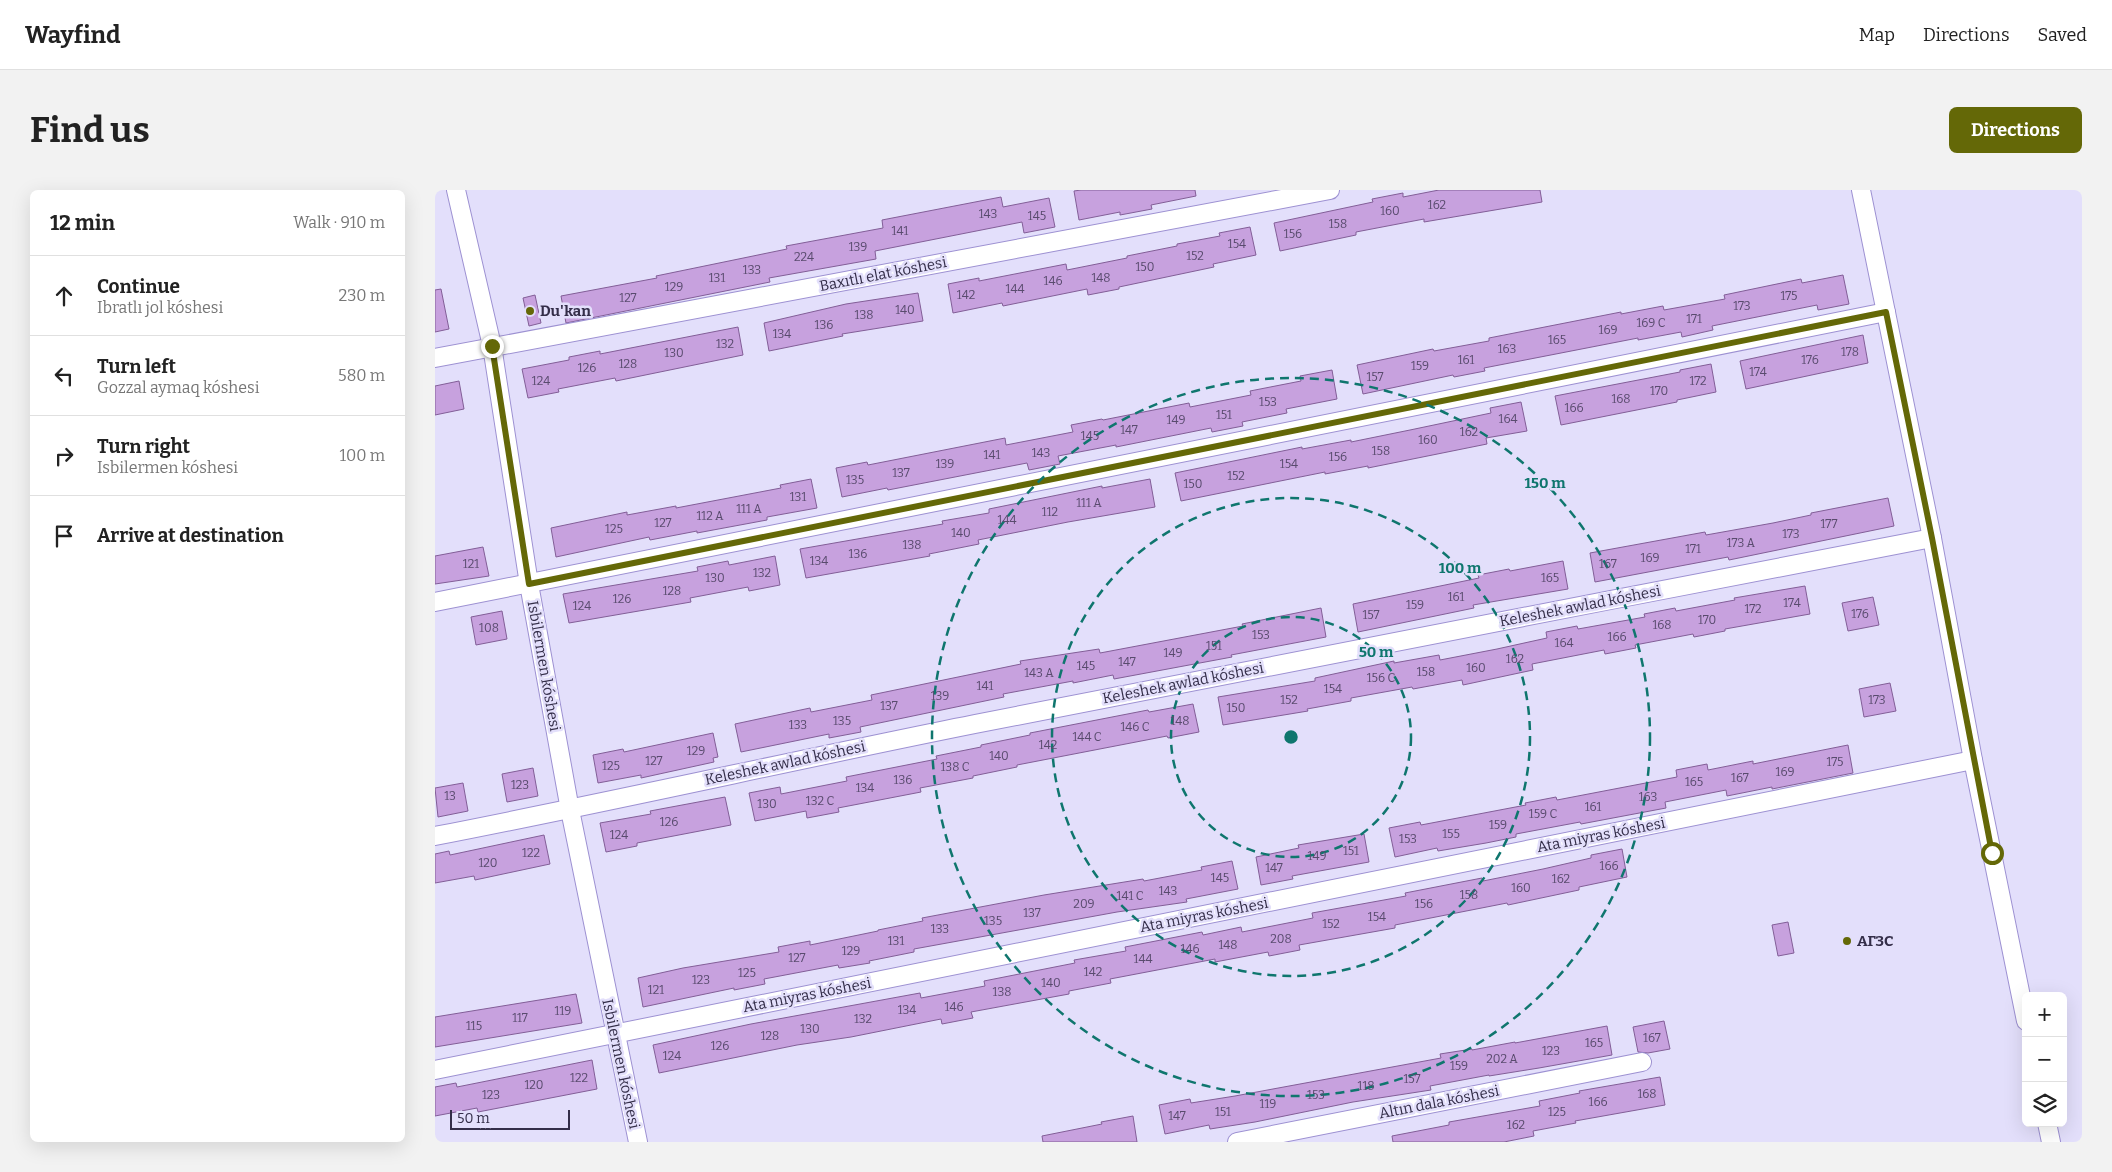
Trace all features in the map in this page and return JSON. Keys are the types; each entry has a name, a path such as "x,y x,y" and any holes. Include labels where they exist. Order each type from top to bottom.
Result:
{"street":[{"name":"Isbilermen kóshesi","path":"456,190 492,346 529,584 570,810 614,1034 638,1142"},
{"name":"Baxıtlı elat kóshesi","path":"435,358 1330,190"},
{"path":"1861,190 1932,538 1973,760 2022,1001"},
{"path":"435,602 1886,312"},
{"name":"Keleshek awlad kóshesi","path":"435,836 570,810 978,723 1932,538"},
{"name":"Ata miyras kóshesi","path":"435,1070 1973,760"},
{"name":"Altın dala kóshesi","path":"1237,1142 1641,1062"},
{"path":"2048,1127 2051,1142"}],"building":[{"path":"1195,190 1196,196 1151,205 1152,209 1120,215 1120,212 1079,220 1074,191"},
{"path":"1439,190 1540,190 1542,202 1424,222 1424,219 1356,232 1356,235 1280,251 1274,223 1373,202 1372,199 1403,193 1403,197"},
{"path":"1001,197 1003,207 1049,198 1055,227 1024,233 1022,222 875,251 876,259 769,278 770,282 566,323 561,296 657,278 656,276 787,249 786,246 883,228 882,220"},
{"path":"1250,227 1256,255 1213,264 1214,267 1088,295 1087,289 1003,306 1002,303 953,313 948,284 979,278 979,281 1066,264 1067,270 1127,258 1127,256 1220,236 1219,233"},
{"path":"1843,275 1849,304 1818,310 1817,305 1712,326 1713,330 1682,337 1681,332 1638,340 1638,338 1484,368 1485,371 1454,377 1453,375 1363,394 1357,365 1433,349 1434,351 1489,341 1489,338 1621,312 1621,314 1663,306 1664,310 1725,299 1724,295 1801,279 1802,283"},
{"path":"441,289 449,329 435,332 435,290"},
{"path":"918,293 923,321 842,334 843,336 769,351 764,323 846,304"},
{"path":"535,295 541,323 529,326 523,298"},
{"path":"738,327 743,355 616,381 615,378 558,389 559,392 528,398 522,369 569,360 569,357 600,351 600,354"},
{"path":"1863,335 1868,363 1746,389 1740,361"},
{"path":"1711,364 1716,392 1677,400 1677,402 1561,425 1555,396 1680,372 1680,370"},
{"path":"1332,370 1337,399 1286,409 1287,413 1242,422 1243,426 1212,432 1211,428 1116,447 1116,445 1058,456 1060,464 1029,470 1027,463 842,497 836,468 867,462 868,465 1005,438 1006,445 1073,432 1071,425 1189,403 1190,407 1251,395 1250,391 1301,381 1300,376"},
{"path":"459,381 464,409 435,415 435,386"},
{"path":"1521,402 1527,431 1486,438 1487,444 1368,468 1368,466 1325,474 1325,472 1181,501 1175,473 1302,447 1302,449 1351,440 1351,442 1410,430 1491,413 1490,408"},
{"path":"811,479 817,508 767,517 767,520 650,540 649,537 556,557 551,528 627,512 627,515 676,506 676,508 781,488 780,485"},
{"path":"1150,479 1155,507 978,540 979,544 929,554 930,556 806,578 800,549 943,524 942,521 989,513 989,509 1102,486 1102,488"},
{"path":"1888,498 1894,526 1729,560 1728,557 1595,582 1590,553 1705,532 1706,535 1773,523 1811,515 1811,513"},
{"path":"483,547 489,576 435,584 435,556"},
{"path":"775,556 780,585 749,591 748,587 690,598 691,602 569,623 563,594 698,571 697,567 728,561 729,565"},
{"path":"1563,561 1568,589 1473,605 1474,608 1358,632 1353,604 1479,578 1478,575"},
{"path":"1805,586 1810,614 1725,629 1725,631 1694,637 1693,634 1635,645 1636,648 1605,654 1604,650 1532,664 1533,670 1463,685 1462,680 1413,689 1412,687 1351,698 1351,701 1307,709 1308,711 1223,725 1218,697 1315,681 1315,678 1394,661 1394,663 1439,655 1440,660 1547,638 1546,632 1577,626 1578,629 1645,617 1644,614 1675,608 1676,611 1735,600 1734,598"},
{"path":"1873,597 1879,625 1848,631 1842,603"},
{"path":"1321,608 1326,637 1114,679 1113,675 1003,694 1004,697 860,727 861,732 829,738 829,734 741,752 735,724 810,708 811,712 872,700 871,695 1021,664 1020,661 1099,649 1100,653 1243,626 1242,624"},
{"path":"502,611 507,639 476,645 471,617"},
{"path":"1890,683 1896,711 1864,717 1859,689"},
{"path":"1193,704 1199,732 1168,738 1167,736 1017,765 1017,767 973,776 973,778 920,788 921,792 838,808 839,812 807,818 806,811 755,821 749,793 780,787 781,794 847,781 846,777 937,759 936,756 981,747 981,745 1030,735 1030,733 1148,710 1149,712"},
{"path":"713,733 718,757 713,758 714,762 641,778 641,775 598,783 593,755 623,749 624,752"},
{"path":"1848,745 1853,773 1727,796 1726,790 1665,802 1666,808 1516,834 1516,837 1486,843 1438,851 1437,848 1395,857 1389,828 1420,822 1421,825 1526,805 1525,803 1556,797 1557,800 1677,777 1676,770 1707,764 1708,770 1753,761 1753,764"},
{"path":"533,768 538,796 507,802 502,774"},
{"path":"463,783 468,811 438,817 435,788"},
{"path":"725,797 731,825 637,843 637,846 606,852 600,823 651,814 650,811"},
{"path":"1364,834 1369,862 1292,876 1293,879 1261,885 1256,857 1299,848 1298,845"},
{"path":"544,835 550,864 475,880 474,876 435,883 435,854 449,851 450,855"},
{"path":"1622,849 1627,877 1579,887 1579,890 1395,925 1395,928 1299,945 1300,950 1269,956 1268,952 1215,962 1215,959 1110,979 1111,983 1069,991 1069,994 971,1012 973,1018 942,1024 941,1019 851,1037 797,1045 659,1073 653,1045 751,1024 920,993 921,998 985,986 984,981 1075,963 1074,960 1126,951 1125,947 1202,932 1203,935 1241,927 1242,932 1313,918 1312,913 1406,896 1405,893 1482,878 1483,881 1543,869 1591,858 1591,855"},
{"path":"1232,861 1238,889 1186,899 1187,902 1117,912 914,949 914,952 869,961 870,963 839,968 838,965 764,979 765,984 734,990 734,988 643,1007 638,978 683,968 779,952 778,947 810,941 810,945 923,921 922,918 1044,895 1143,879 1144,881 1202,870 1201,867"},
{"path":"1788,922 1794,953 1778,956 1772,925"},
{"path":"576,994 582,1023 435,1047 435,1017"},
{"path":"1664,1021 1670,1049 1648,1053 1638,1052 1633,1027"},
{"path":"1607,1026 1612,1055 1430,1086 1431,1090 1353,1102 1255,1122 1210,1129 1209,1125 1165,1134 1159,1105 1190,1099 1191,1103 1235,1096 1441,1058 1440,1054 1515,1043"},
{"path":"592,1060 597,1089 478,1112 477,1108 435,1116 435,1087 456,1083 457,1087"},
{"path":"1660,1077 1665,1105 1575,1121 1576,1123 1533,1131 1534,1136 1504,1142 1393,1142 1392,1136 1449,1125 1449,1122 1540,1106 1539,1101 1580,1093 1579,1091"},
{"path":"1133,1116 1137,1142 1043,1142 1042,1136"}],"place":[{"name":"Du'kan","path":"530,311"},
{"name":"АГЗС","path":"1847,941"}],"route":[{"path":"492,346 529,584 1886,312 1932,538 1992,853"}]}
